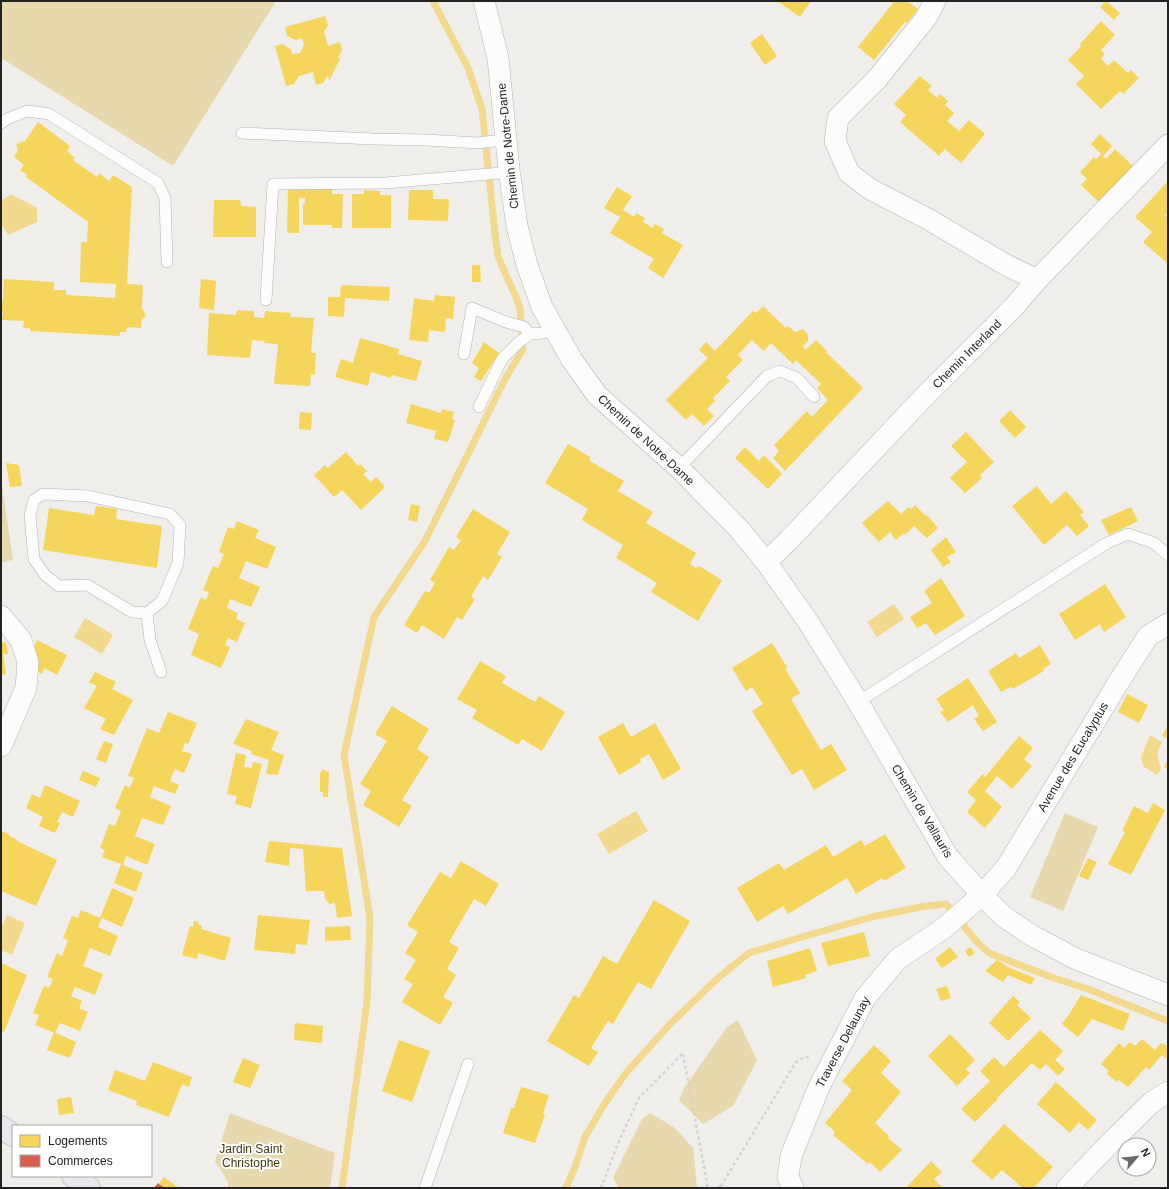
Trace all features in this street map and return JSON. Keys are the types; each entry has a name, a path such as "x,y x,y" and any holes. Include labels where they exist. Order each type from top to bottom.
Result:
{"main road":[{"path":"1,1127 12,1134"},
{"path":"73,1177 89,1188"}],"street":[{"path":"935,1 926,18 877,79 838,118 835,141 849,173 870,189 928,220 1006,265 1037,280"},
{"name":"Chemin de Notre-Dame","path":"491,4 498,58 500,142 505,172 527,265 542,307 572,360 597,395 679,468 739,529 766,562"},
{"name":"Chemin Interland","path":"766,562 788,541 922,399 1012,309 1037,280 1168,145"},
{"name":"Chemin de Vallauris","path":"766,562 807,620 858,702 948,857 982,895 1003,916 1031,935 1076,960 1168,995"},
{"path":"1,616 21,640 28,662 26,688 1,746"},
{"name":"Avenue des Eucalyptus","path":"982,895 1006,868 1148,636 1168,624"},
{"name":"Traverse Delaunay","path":"792,1188 788,1177 791,1156 819,1087 865,998 898,959 944,928 982,895"},
{"path":"1067,1188 1152,1102 1168,1092"}],"lane":[{"path":"1,123 27,110 49,114 158,183 165,198 167,262"},
{"path":"242,133 478,143 500,142"},
{"path":"266,300 273,184 385,183 505,172"},
{"path":"464,354 472,308 527,330 556,332"},
{"path":"479,407 502,359 518,343 527,330"},
{"path":"679,468 768,376 780,371 797,378 814,397"},
{"path":"43,494 88,496 170,514 180,525 178,564 162,602 147,613 132,612 87,585 59,586 45,575 34,559 30,515 34,500 43,494"},
{"path":"858,702 1107,543 1128,534 1154,543 1168,555"},
{"path":"147,613 150,640 161,672"},
{"path":"425,1188 468,1064"}],"path":[{"path":"601,1188 618,1143 639,1098 683,1053 708,1188"},
{"path":"724,1188 720,1187 796,1062 808,1056 814,1058"}],"green space":[{"path":"1,1 276,1 173,166 1,58"},
{"path":"1,479 13,560 1,562"},
{"path":"1065,813 1098,827 1063,911 1030,897"},
{"path":"738,1020 757,1060 733,1106 703,1124 679,1100 684,1088 727,1027"},
{"name":"Jardin Saint Christophe","path":"230,1113 335,1153 330,1188 228,1188 228,1182 215,1161"},
{"path":"650,1113 675,1128 693,1148 697,1188 619,1188 613,1178 642,1119"}],"shaded area":[{"path":"11,194 37,208 37,222 8,235 1,224 1,201"},
{"path":"894,604 904,619 877,637 867,622"},
{"path":"85,618 113,635 102,654 74,637"},
{"path":"1150,735 1162,742 1157,754 1161,769 1157,775 1143,766 1141,757"},
{"path":"636,811 648,831 609,854 597,834"},
{"path":"7,915 25,923 12,955 1,950 1,929"}],"building: Logements":[{"path":"777,1 811,1 800,17"},
{"path":"890,1 907,1 918,9 907,23 905,22 874,60 858,47 893,3"},
{"path":"1106,1 1120,13 1114,20 1100,7"},
{"path":"325,16 328,25 324,32 328,46 340,42 342,50 338,58 341,57 329,81 328,75 323,83 316,85 313,72 299,76 294,84 286,86 275,46 282,44 291,49 292,54 300,53 304,45 302,38 296,40 287,36 285,27"},
{"path":"1101,21 1115,35 1101,50 1105,54 1101,59 1108,66 1114,60 1128,73 1131,70 1139,78 1123,94 1120,91 1101,109 1076,84 1084,76 1068,60"},
{"path":"762,34 777,56 765,65 750,43"},
{"path":"920,76 932,86 928,90 937,98 940,94 948,101 945,105 954,113 947,121 959,131 969,120 985,134 961,163 945,149 939,156 900,122 906,115 894,104"},
{"path":"38,122 70,146 67,151 75,158 73,160 97,177 99,173 109,181 113,175 132,187 127,284 143,285 142,308 146,316 142,319 141,328 127,327 126,332 120,332 120,336 30,331 30,328 23,328 24,321 2,320 3,312 1,311 1,304 3,300 4,279 54,282 54,290 66,290 66,295 115,298 116,284 80,282 81,242 87,242 88,222 26,177 27,175 20,170 24,165 14,157 18,150 16,144 25,141"},
{"path":"1100,134 1112,146 1103,156 1106,159 1115,149 1135,168 1100,203 1081,185 1087,179 1080,172 1094,157 1096,159 1101,154 1091,144"},
{"path":"1168,181 1168,212 1165,216 1168,218 1168,264 1143,242 1152,232 1135,217"},
{"path":"617,187 632,196 623,210 634,217 636,213 645,218 643,222 653,228 655,224 664,229 662,233 683,245 663,278 648,268 654,259 610,233 620,217 604,208"},
{"path":"288,188 332,189 332,194 343,194 342,228 332,228 332,225 303,225 303,204 305,203 305,198 299,198 299,233 287,233"},
{"path":"364,190 380,191 380,195 391,195 391,228 352,228 352,194 364,194"},
{"path":"409,190 433,190 433,199 449,199 448,221 408,220"},
{"path":"214,200 240,200 241,206 256,207 256,237 213,237"},
{"path":"472,265 480,265 481,282 472,282"},
{"path":"201,279 216,281 214,310 199,308"},
{"path":"341,285 390,287 389,301 345,298 344,317 328,316 328,297 340,297"},
{"path":"435,295 455,297 453,319 446,318 445,332 429,330 428,342 409,340 414,298 434,301"},
{"path":"763,306 786,328 788,326 795,332 803,329 808,335 808,341 803,346 805,350 816,340 827,351 826,352 863,388 785,471 773,458 779,451 774,445 807,411 812,417 828,400 817,388 821,384 796,360 793,364 771,343 764,351 752,340 738,355 743,360 726,377 730,381 713,398 715,401 707,409 714,416 704,426 692,414 686,420 666,400 708,358 699,350 706,342 715,351 753,311 756,313"},
{"path":"237,310 254,311 254,317 264,318 265,311 291,313 290,317 314,318 311,353 316,353 315,375 311,374 310,386 274,384 278,344 252,340 250,358 207,355 209,313 236,315"},
{"path":"360,338 399,349 398,354 422,361 416,381 392,375 391,378 371,372 368,386 335,377 341,359 353,363"},
{"path":"484,342 499,353 481,381 474,377 479,368 472,363"},
{"path":"411,404 441,413 442,409 454,412 452,419 455,420 448,442 434,439 436,431 406,423"},
{"path":"1010,410 1026,427 1015,438 999,421"},
{"path":"300,412 312,413 311,430 299,429"},
{"path":"966,432 994,462 980,475 982,478 965,493 950,478 967,462 951,446"},
{"path":"568,444 590,457 590,461 624,481 618,491 653,512 646,523 696,553 690,564 696,568 699,566 722,580 698,621 651,592 657,583 616,558 623,545 582,520 588,509 545,483"},
{"path":"745,447 759,461 764,455 782,474 768,489 735,458"},
{"path":"346,452 358,466 360,464 367,471 363,474 371,482 376,477 385,487 361,510 342,490 334,497 314,475 325,465 328,468"},
{"path":"6,463 19,465 22,486 10,487"},
{"path":"1037,486 1051,504 1066,491 1084,512 1080,515 1089,526 1077,536 1067,525 1044,545 1012,506"},
{"path":"888,501 901,514 909,507 911,509 915,505 926,516 927,515 938,528 927,538 914,526 905,535 904,533 896,540 890,532 879,542 862,523"},
{"path":"411,504 420,506 417,522 408,520"},
{"path":"96,506 117,509 116,519 162,526 157,568 43,550 49,508 94,515"},
{"path":"1131,507 1138,521 1109,535 1101,520"},
{"path":"473,509 510,532 497,554 502,557 488,580 483,576 471,597 475,599 462,620 457,617 444,639 422,625 417,633 404,625 425,591 429,593 435,583 430,580 449,547 454,550 461,540 456,537"},
{"path":"237,521 259,530 255,538 276,547 267,569 246,561 239,578 260,587 251,607 230,599 227,608 238,613 236,619 245,623 237,642 228,638 225,645 230,647 221,668 191,655 199,634 188,629 201,597 206,600 209,592 203,590 213,566 218,568 224,554 219,552 228,527 234,529"},
{"path":"946,537 956,552 947,557 951,562 943,567 931,550"},
{"path":"941,578 965,616 935,635 926,623 917,628 910,617 932,603 924,591"},
{"path":"1105,584 1126,617 1104,632 1100,624 1075,640 1059,614"},
{"path":"37,640 67,655 57,675 44,668 42,674 34,670 31,653"},
{"path":"6,642 8,654 3,654 6,674 1,675 1,643"},
{"path":"772,643 787,667 786,670 800,693 791,699 821,750 831,744 847,770 814,790 802,769 792,775 752,711 763,704 752,687 746,691 732,668"},
{"path":"1040,645 1051,664 1043,669 1044,671 1013,689 1011,687 1001,692 988,671 1016,653 1019,658"},
{"path":"480,661 506,676 502,683 535,702 539,696 565,712 542,751 522,739 518,745 472,718 477,710 457,699"},
{"path":"95,672 116,682 112,689 133,700 114,735 100,729 106,719 84,708 97,686 89,682"},
{"path":"968,678 997,722 983,731 974,719 979,716 973,705 948,722 940,712 944,710 936,699"},
{"path":"1127,694 1148,705 1139,723 1118,712"},
{"path":"392,706 429,729 417,749 429,757 402,800 412,806 399,827 363,805 371,791 360,784 387,741 375,734"},
{"path":"168,712 197,723 188,744 185,743 182,751 192,754 184,773 175,769 170,781 179,785 175,794 154,786 150,797 171,806 163,825 142,818 135,836 155,844 147,865 126,856 123,865 143,873 136,892 114,883 121,864 102,857 105,850 100,848 109,824 115,826 121,811 115,808 125,785 130,788 134,778 128,776 147,728 159,733"},
{"path":"246,719 279,732 271,750 284,755 278,775 266,774 269,760 251,754 252,751 233,744"},
{"path":"623,723 631,737 655,723 681,769 663,780 649,754 640,759 641,762 619,775 598,737"},
{"path":"1168,725 1168,739 1162,736"},
{"path":"1019,736 1033,748 1024,759 1032,766 1012,789 997,776 985,791 1002,807 985,828 967,812 976,800 967,792 983,774 985,777"},
{"path":"104,741 113,744 106,763 96,759"},
{"path":"236,753 246,755 244,767 252,768 253,762 262,764 251,808 235,804 237,796 227,794"},
{"path":"1168,760 1168,769 1164,767"},
{"path":"322,769 329,772 328,797 323,797 323,792 320,792 320,774"},
{"path":"83,771 100,778 96,787 79,780"},
{"path":"45,785 80,801 73,817 62,812 57,822 60,823 55,833 39,826 43,817 26,808 32,794 40,798"},
{"path":"1153,803 1165,810 1131,875 1108,864 1125,832 1122,831 1134,806 1148,813"},
{"path":"1,831 9,834 9,836 18,840 17,841 57,860 36,906 1,891"},
{"path":"885,834 906,868 884,881 882,878 856,894 847,878 788,914 783,906 757,922 737,888 779,863 784,870 826,845 833,857 861,840 865,846"},
{"path":"269,841 342,848 352,916 337,918 335,903 330,904 325,899 324,891 306,891 303,849 290,848 289,866 265,862"},
{"path":"1088,858 1097,862 1088,880 1079,876"},
{"path":"461,861 499,884 486,906 474,899 449,942 459,948 447,969 456,975 443,997 453,1003 440,1025 402,1002 413,984 404,979 416,960 405,953 418,932 407,925 440,872 451,878"},
{"path":"112,888 134,898 122,927 102,918 98,927 118,936 110,956 90,948 83,966 103,974 95,995 75,987 71,996 82,1001 79,1008 88,1012 80,1031 60,1023 55,1033 35,1025 39,1015 33,1013 44,986 49,988 53,979 47,977 57,953 62,956 68,940 63,938 72,916 78,918 81,910 100,918"},
{"path":"654,900 690,921 651,989 638,982 613,1024 608,1021 591,1048 598,1052 589,1066 547,1041 574,995 579,998 603,956 617,964"},
{"path":"258,915 310,920 307,945 296,944 295,954 254,950"},
{"path":"194,921 199,922 198,924 202,926 201,929 231,938 225,961 198,953 197,959 182,955 190,926 193,927"},
{"path":"350,926 351,940 325,941 325,927"},
{"path":"864,932 870,956 828,966 821,943"},
{"path":"950,947 958,957 942,968 935,959"},
{"path":"970,947 975,953 969,957 965,951"},
{"path":"810,948 817,971 805,975 806,978 773,987 767,961"},
{"path":"997,960 1010,968 1035,978 1031,985 1008,975 1003,982 985,971"},
{"path":"1,963 27,975 4,1032 1,1031"},
{"path":"947,986 951,998 941,1001 936,989"},
{"path":"1081,995 1130,1014 1123,1031 1092,1019 1078,1037 1062,1024"},
{"path":"1013,996 1020,1002 1017,1005 1031,1018 1008,1041 989,1023"},
{"path":"295,1023 323,1026 322,1043 294,1040"},
{"path":"1040,1030 1063,1051 1055,1060 1065,1069 1058,1076 1046,1064 1040,1070 1032,1063 975,1122 961,1109 990,1081 980,1071 994,1057 1004,1067"},
{"path":"54,1032 76,1042 70,1058 47,1050"},
{"path":"950,1034 975,1060 966,1069 970,1073 957,1086 928,1056"},
{"path":"1142,1039 1155,1050 1161,1043 1168,1046 1168,1060 1162,1055 1149,1070 1146,1067 1128,1087 1119,1080 1117,1082 1107,1074 1109,1071 1101,1064 1119,1043 1124,1048 1130,1042 1135,1046"},
{"path":"399,1040 430,1051 412,1102 382,1091"},
{"path":"874,1045 891,1061 881,1073 901,1092 875,1123 889,1136 888,1138 902,1150 880,1172 870,1162 868,1164 833,1135 835,1132 825,1123 852,1090 842,1081"},
{"path":"243,1058 260,1065 250,1088 233,1082"},
{"path":"153,1062 192,1077 189,1087 182,1084 169,1117 136,1105 137,1101 108,1090 115,1070 145,1081"},
{"path":"1056,1082 1097,1120 1088,1130 1079,1122 1070,1133 1037,1104"},
{"path":"521,1087 549,1095 543,1114 545,1115 535,1143 503,1133 511,1108 514,1108"},
{"path":"71,1097 74,1113 59,1115 57,1099"},
{"path":"1004,1124 1053,1167 1034,1188 1023,1188 1002,1170 992,1180 971,1161"},
{"path":"931,1161 942,1172 934,1179 943,1188 906,1188"},
{"path":"164,1177 179,1188 165,1188 159,1184"}],"building: Commerces":[{"path":"158,1183 159,1184 165,1188 154,1188"}],"waterway":[{"path":"342,1188 367,1002 370,918 344,755 374,617 425,541 504,381 523,349 520,308 498,256 482,109 468,68 433,1"},
{"path":"566,1188 585,1137 605,1103 626,1073 671,1023 719,977 749,953 872,917 920,907 946,904 977,942 989,953 1054,978 1088,989 1168,1021"}]}
